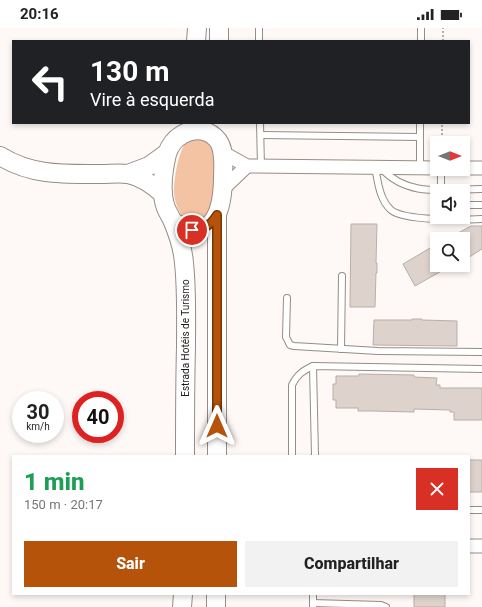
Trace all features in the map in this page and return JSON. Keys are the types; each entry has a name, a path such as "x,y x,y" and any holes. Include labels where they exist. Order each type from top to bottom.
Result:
{"main road":[{"path":"196,40 197,28"},
{"path":"219,28 219,40"},
{"path":"184,129 201,130 219,139 223,188 222,199 217,215 212,223 205,228 192,230 183,228 173,222 166,208 163,194 164,170 167,153 174,141 184,129"},
{"path":"0,156 17,165 36,171 58,174 128,174 149,166 167,153"},
{"path":"128,174 146,181 163,194"},
{"path":"217,215 217,455"},
{"name":"Estrada Hotéis de Turismo","path":"173,222 184,261 187,292 185,455"},
{"path":"182,607 183,595"},
{"path":"216,595 216,607"}],"street":[{"path":"219,139 247,166"},
{"path":"223,188 247,166 430,168"},
{"path":"470,168 482,168"},
{"path":"470,546 482,546"}],"lane":[{"path":"259,28 259,40"},
{"path":"421,28 421,40"},
{"path":"260,124 261,166"},
{"path":"420,124 420,168"},
{"path":"260,135 420,137"},
{"path":"377,167 388,176 412,188 430,190"},
{"path":"377,167 382,198 391,210 400,215 430,217"},
{"path":"470,189 482,189"},
{"path":"470,205 482,205"},
{"path":"470,219 482,219"},
{"path":"341,349 342,276"},
{"path":"287,298 286,337 290,345 378,351 482,352"},
{"path":"292,455 292,385 301,371 313,366 482,369"},
{"path":"313,366 315,455"},
{"path":"470,510 482,510"},
{"path":"313,605 381,605 386,607"}],"path":[{"path":"443,28 443,40"},
{"path":"442,124 442,136"}],"shaded area":[{"path":"189,138 207,141 213,152 216,163 211,213 198,223 184,220 177,206 174,195 175,178 180,155 182,148"}],"building":[{"path":"351,224 377,224 375,307 350,307"},
{"path":"471,226 482,226 482,249 470,257 470,232 460,232"},
{"path":"430,248 430,272 440,272 415,286 403,264"},
{"path":"412,319 457,321 457,346 373,345 374,320"},
{"path":"359,374 414,375 414,377 437,378 436,385 440,385 440,388 482,388 482,420 454,420 454,412 450,412 450,410 414,409 414,412 358,411 358,408 336,408 336,400 333,400 333,384 336,384 336,376 359,376"},
{"path":"470,460 482,460 482,492 470,492"},
{"path":"414,595 445,595 445,607 414,607"}],"route":[{"path":"192,230 205,228 212,223 217,215 217,426"}]}
